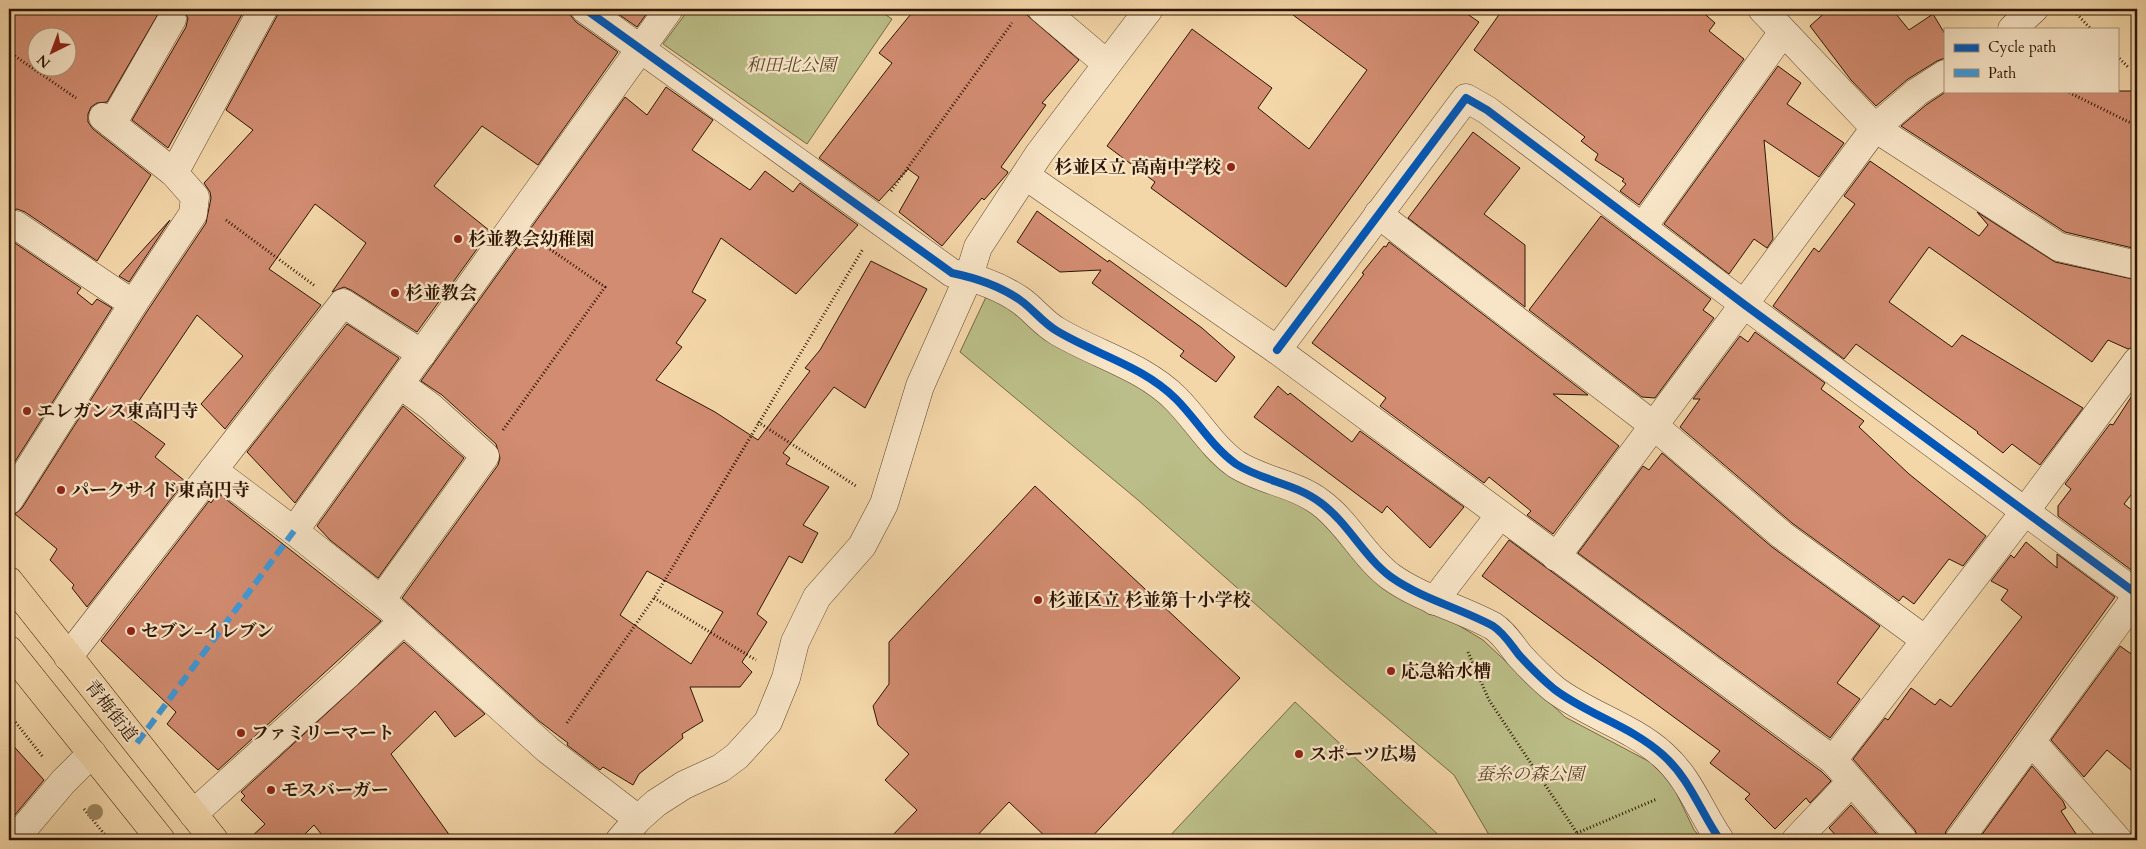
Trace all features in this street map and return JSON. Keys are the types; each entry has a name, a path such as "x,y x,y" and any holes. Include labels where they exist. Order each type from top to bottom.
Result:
{"main road":[{"name":"青梅街道","path":"9,581 214,840"},
{"path":"9,650 161,840"}],"street":[{"path":"174,173 263,9"},
{"path":"585,9 952,273 969,276 993,285 1020,300 1055,330 1130,366 1158,384 1177,400 1201,429 1235,463 1252,472 1293,487 1319,501 1344,524 1389,576 1434,601 1494,627 1503,634 1528,665 1568,700 1622,727 1661,753 1678,769 1720,840"},
{"path":"294,531 401,385 513,225 669,9"},
{"path":"620,840 638,818 656,803 721,768 737,756 768,722 786,678 795,642 817,596 862,546 884,504 920,386 969,276 978,247 1039,154 1149,9"},
{"path":"1762,9 1875,128 2059,247 2137,265"},
{"path":"2013,28 2034,9"},
{"path":"1030,13 1107,64"},
{"path":"9,500 133,304 193,214 195,197 174,173 108,120 172,19"},
{"path":"1642,228 1783,32"},
{"path":"1556,557 1653,424 1745,305 1875,128 1917,92 1944,75"},
{"path":"1277,350 1466,98 1487,110 1745,305 2026,510 2137,595 1959,840"},
{"path":"1026,176 1277,350 1833,760 1903,840"},
{"path":"1378,214 1653,424 1782,536 1924,639"},
{"path":"16,224 133,304"},
{"path":"68,656 343,303 422,354"},
{"path":"1833,760 1924,639 2026,510 2137,361"},
{"path":"381,600 485,456 431,407 401,385"},
{"path":"213,470 381,600 548,750 638,818"},
{"path":"1434,601 1500,515"},
{"path":"193,814 348,674 404,620"},
{"path":"2030,744 2040,752 2118,840"},
{"path":"14,840 63,782 92,753"},
{"path":"1796,840 1851,782"}],"path":[{"path":"2072,9 2090,28"},
{"path":"548,750 654,598 876,219 1030,13"},
{"path":"9,52 108,120"},
{"path":"2118,57 2129,68"},
{"path":"2068,92 2137,126"},
{"path":"195,197 318,289 343,303"},
{"path":"485,456 605,287 513,225"},
{"path":"758,422 884,504"},
{"path":"654,598 786,678"},
{"path":"1468,652 1489,700 1577,833 1578,840"},
{"path":"1577,833 1661,798"}],"green space":[{"name":"和田北公園","path":"689,9 877,9 892,19 807,144 663,44"},
{"name":"蚕糸の森公園","path":"986,297 1012,309 1083,359 1139,384 1292,496 1448,619 1483,640 1565,717 1650,762 1672,784 1694,830 1703,840 1492,840 1454,775 1331,671 1138,500 960,352"},
{"name":"スポーツ広場","path":"1295,702 1444,840 1166,840"}],"building":[{"path":"9,9 161,9 107,102 97,103 91,107 88,114 88,122 93,129 151,175 97,261 25,212 17,209 9,211"},
{"path":"183,9 245,9 168,148 132,120 186,27 188,18"},
{"path":"279,9 570,9 571,16 576,22 618,52 538,165 482,126 434,186 490,231 417,332 351,290 344,287 332,292 366,243 315,204 269,269 321,305 225,429 201,404 243,356 197,315 128,417 165,444 155,457 185,481 87,607 72,588 74,585 50,560 57,549 15,514 22,508 146,313 206,223 211,198 210,192 204,183 253,130 226,110"},
{"path":"611,9 650,9 637,27"},
{"path":"915,9 1020,9 1079,60 1042,103 1046,105 1001,167 1008,172 1007,174 984,200 982,198 942,246 899,212 919,177 908,169 879,201 819,158 892,63 879,53"},
{"path":"1285,9 1460,9 1479,22 1286,287 1151,188 1155,182 1107,146 1192,29 1272,88 1258,108 1309,149 1367,70"},
{"path":"1503,9 1699,9 1715,23 1709,31 1744,59 1639,205 1620,191 1626,184 1622,181 1624,179 1595,160 1598,154 1581,141 1585,137 1474,50"},
{"path":"1829,9 1892,9 1909,30 1933,14 1944,32 1944,58 1908,79 1876,106 1851,80 1810,26"},
{"path":"1778,66 1801,83 1787,104 1844,143 1819,177 1764,140 1773,239 1767,248 1754,239 1729,274 1664,224"},
{"path":"666,87 713,120 692,150 750,190 765,171 793,192 800,183 858,225 796,294 721,238 692,292 706,300 676,343 682,347 656,380 715,412 758,440 810,371 805,368 820,350 871,261 927,289 865,408 834,387 783,453 790,458 786,464 829,487 803,525 818,533 802,563 789,556 757,614 767,622 742,662 752,672 740,687 690,687 703,721 682,734 683,738 639,774 633,785 603,767 600,770 567,745 568,743 539,721 402,598 498,465 500,458 496,444 442,395 421,381 625,97 647,115","holes":["647,571 723,612 691,664 620,615"]},
{"path":"2137,91 2137,249 2065,232 1901,126 1926,105 1946,92"},
{"path":"1473,132 1520,168 1484,214 1525,245 1525,307 1408,218"},
{"path":"1870,161 1979,236 1988,225 1977,212 2055,262 2137,280 2137,346 2128,349 2108,340 2092,362 1929,247 1889,302 1952,347 1962,335 2083,408 2040,465 2012,444 2003,453 1978,432 1856,344 1844,359 1773,306 1814,248 1819,252 1855,204 1844,196"},
{"path":"1037,211 1108,262 1109,260 1202,328 1235,357 1216,382 1180,356 1184,351 1092,283 1101,270 1060,272 1017,242"},
{"path":"1601,216 1711,299 1703,310 1714,318 1655,398 1642,397 1529,310"},
{"path":"170,220 129,282 119,276"},
{"path":"9,239 81,288 77,293 92,305 97,299 112,308 9,471"},
{"path":"1389,242 1588,395 1553,394 1619,446 1553,534 1527,515 1531,511 1489,477 1484,483 1380,406 1386,398 1312,343 1364,274 1362,273"},
{"path":"347,324 399,358 295,503 247,452"},
{"path":"1755,332 1825,383 1821,389 1864,421 1859,427 1909,474 1986,536 1963,566 1949,559 1914,604 1903,596 1899,601 1792,523 1680,427 1700,399 1693,399 1740,336 1748,342"},
{"path":"1278,386 1288,395 1290,393 1352,442 1360,431 1464,507 1430,548 1387,506 1382,513 1254,417"},
{"path":"2137,388 2137,487 2124,504 2137,514 2137,568 2134,572 2058,516 2058,506 2071,489 2065,484 2110,424 2113,425"},
{"path":"403,406 464,458 378,578 330,540 317,526"},
{"path":"1662,453 1772,547 1880,626 1837,683 1860,699 1830,738 1578,553 1643,466 1649,470"},
{"path":"1035,486 1240,678 1089,840 1049,840 1009,802 973,840 888,840 917,810 885,780 909,754 878,725 873,706 889,684 889,642"},
{"path":"218,493 381,621 218,770 167,724 176,712 101,641 209,501 211,503"},
{"path":"1509,540 1822,772 1831,781 1810,803 1806,798 1775,829 1745,799 1750,794 1710,763 1720,751 1482,576"},
{"path":"2026,542 2057,568 2057,554 2115,597 1946,831 1944,840 1918,840 1915,830 1853,759 1885,718 1888,720 1911,688 1935,705 1940,699 1951,707 2022,617 2001,600 2008,590 1991,581 2011,555 2014,558"},
{"path":"404,642 485,714 455,737 435,711 391,754 453,840 326,840 314,825 299,840 248,840 265,824 241,800 245,796 241,792"},
{"path":"2120,646 2137,658 2137,775 2107,750 2084,777 2051,740"},
{"path":"9,741 44,780 9,822"},
{"path":"2032,766 2063,801 2066,808 2061,811 2080,840 1978,840"},
{"path":"1851,805 1882,840 1840,840 1829,828"}],"marked path":[{"path":"137,743 294,531"}],"cycle path":[{"path":"585,9 952,273 979,280 1012,295 1057,331 1149,378 1176,399 1212,442 1236,464 1246,470 1311,496 1331,511 1372,560 1391,577 1415,591 1493,626 1554,689 1637,736 1663,755 1688,785 1720,840"},
{"path":"1277,350 1466,98 1487,110 1745,305 2137,594"}],"place":[{"name":"杉並区立 高南中学校","path":"1231,167"},
{"name":"杉並教会幼稚園","path":"458,239"},
{"name":"杉並教会","path":"395,293"},
{"name":"エレガンス東高円寺","path":"27,411"},
{"name":"パークサイド東高円寺","path":"61,490"},
{"name":"杉並区立 杉並第十小学校","path":"1038,600"},
{"name":"セブン-イレブン","path":"131,631"},
{"name":"応急給水槽","path":"1391,671"},
{"name":"ファミリーマート","path":"241,733"},
{"name":"スポーツ広場","path":"1299,754"},
{"name":"モスバーガー","path":"271,790"}]}
